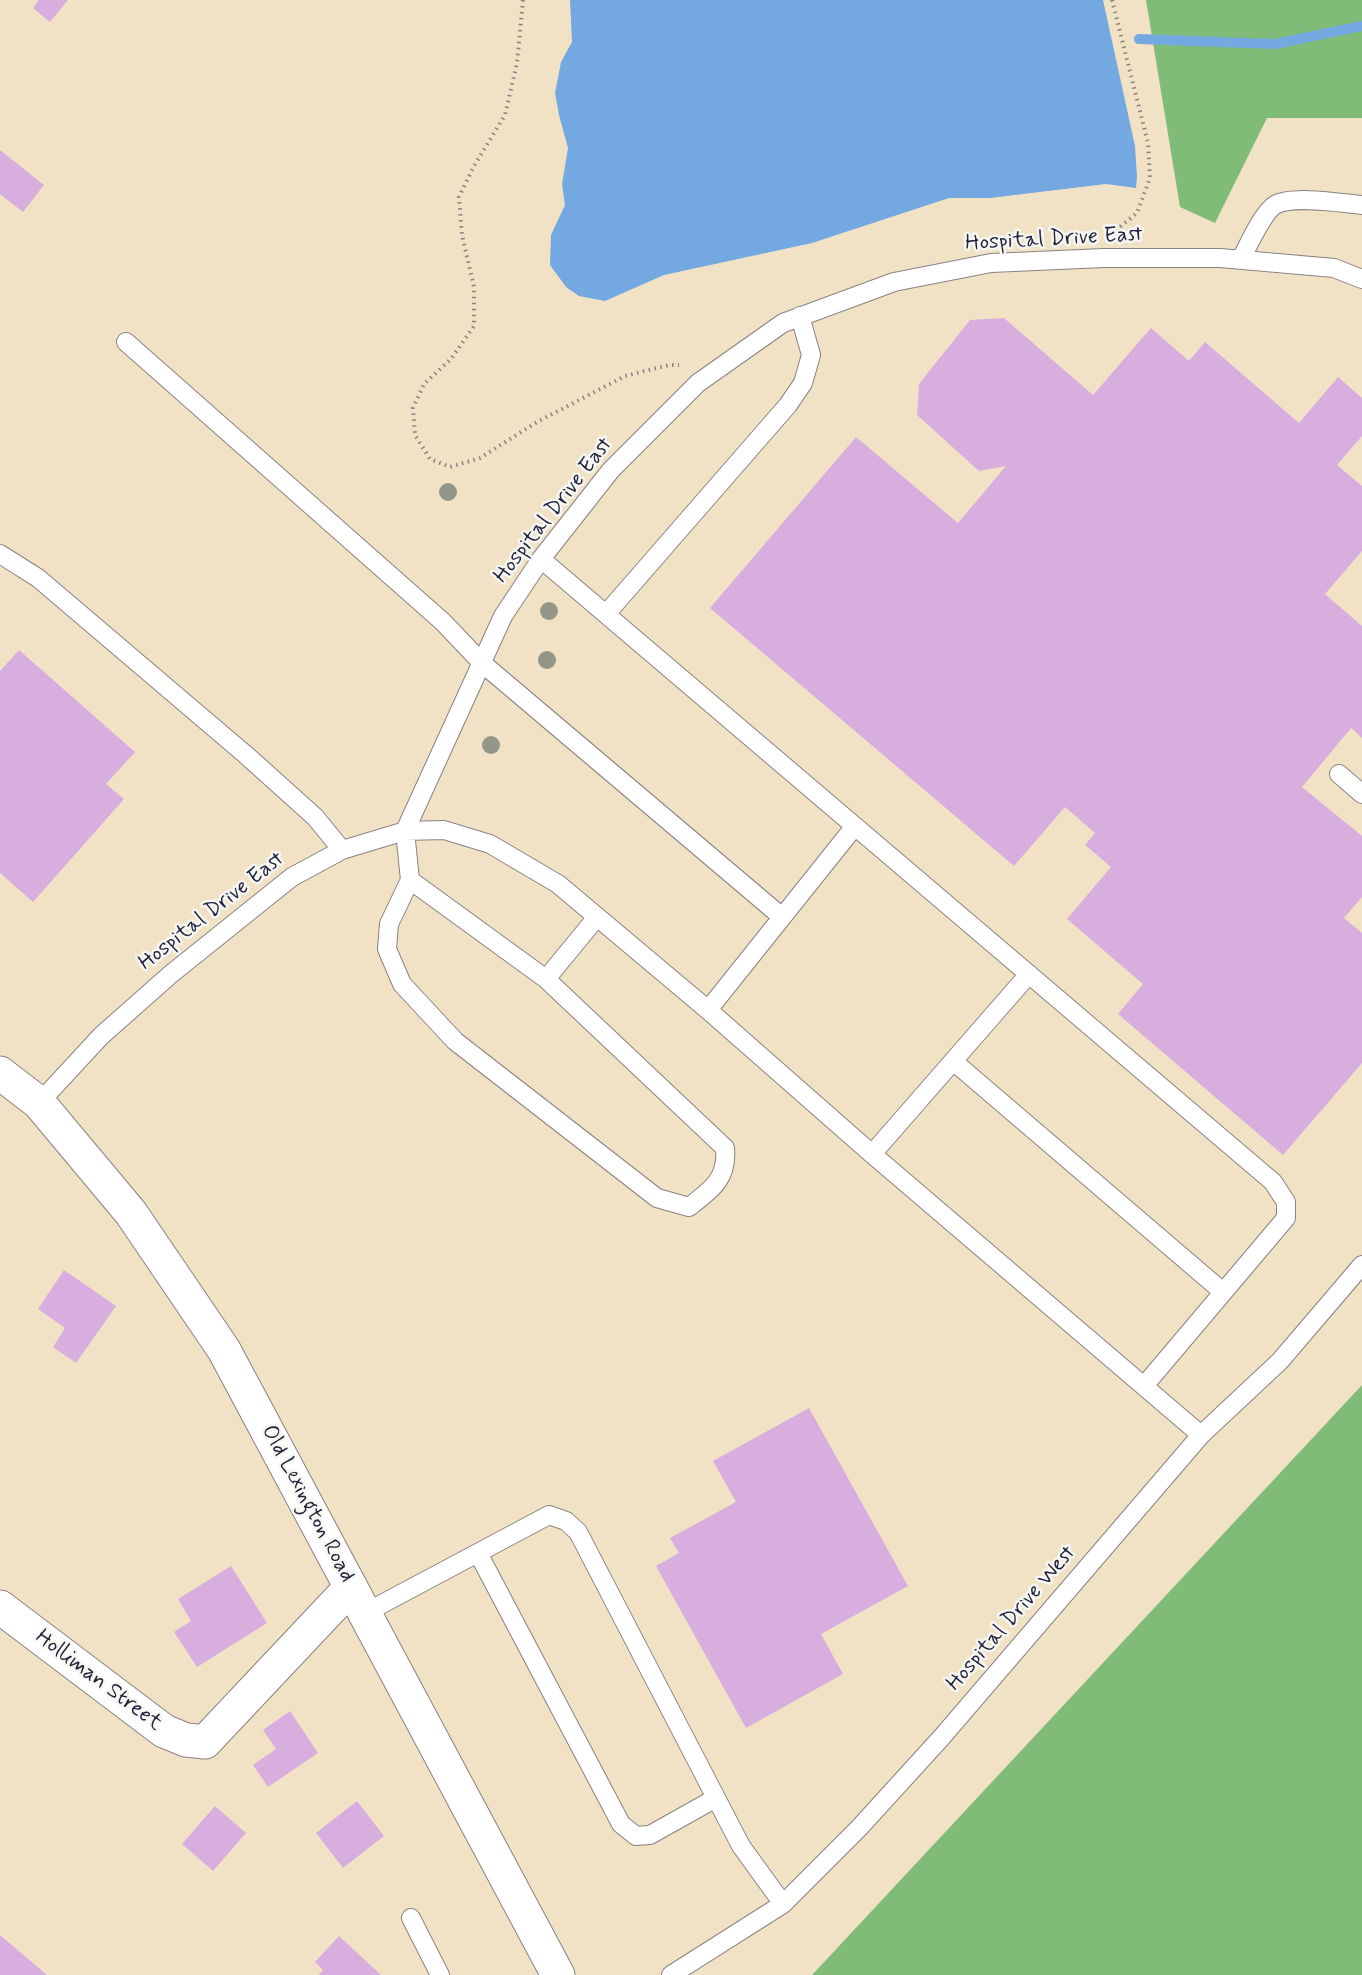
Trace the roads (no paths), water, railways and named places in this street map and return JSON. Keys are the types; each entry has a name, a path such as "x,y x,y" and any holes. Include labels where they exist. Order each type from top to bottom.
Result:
{"street":[{"name":"Old Lexington Road","path":"0,1073 39,1103 131,1212 224,1350 558,1975"},
{"name":"Holliman Street","path":"0,1607 164,1731 186,1740 205,1742 358,1600"}],"lane":[{"path":"1241,259 1255,232 1273,206 1287,199 1362,205"},
{"name":"Hospital Drive East","path":"39,1103 100,1036 171,974 292,877 342,850 405,831 503,616 542,558 611,470 698,383 783,323 894,282 991,263 1081,259 1220,258 1334,268 1362,279"},
{"path":"606,614 788,405 803,383 811,355 800,316"},
{"path":"126,342 443,622 482,663 782,917"},
{"path":"0,554 38,578 237,747 315,817 342,850"},
{"path":"542,558 1273,1182 1286,1202 1286,1218 1144,1386"},
{"path":"1339,774 1362,794"},
{"path":"708,1010 855,826"},
{"path":"410,880 546,979 725,1148 726,1161 716,1186 689,1207 657,1198 455,1041 402,984 387,950 389,924 410,880 405,831 444,830 490,844 558,884 708,1010 872,1154 1201,1435"},
{"path":"546,979 597,917"},
{"path":"872,1154 1029,975"},
{"path":"953,1061 1223,1292"},
{"name":"Hospital Drive West","path":"671,1975 783,1904 859,1828 941,1738 1201,1435 1280,1361 1362,1265"},
{"path":"358,1600 478,1553 549,1515 566,1521 578,1532 741,1846 783,1904"},
{"path":"478,1553 621,1824 636,1836 650,1835 717,1798"},
{"path":"411,1918 440,1975"}],"water":[{"path":"570,0 1103,0 1135,146 1136,188 1106,184 990,198 949,198 812,243 664,275 605,301 579,296 566,287 550,265 551,235 565,205 562,184 568,148 555,93 561,62 572,42"}],"waterway":[{"path":"1139,39 1275,44 1362,26"}]}
